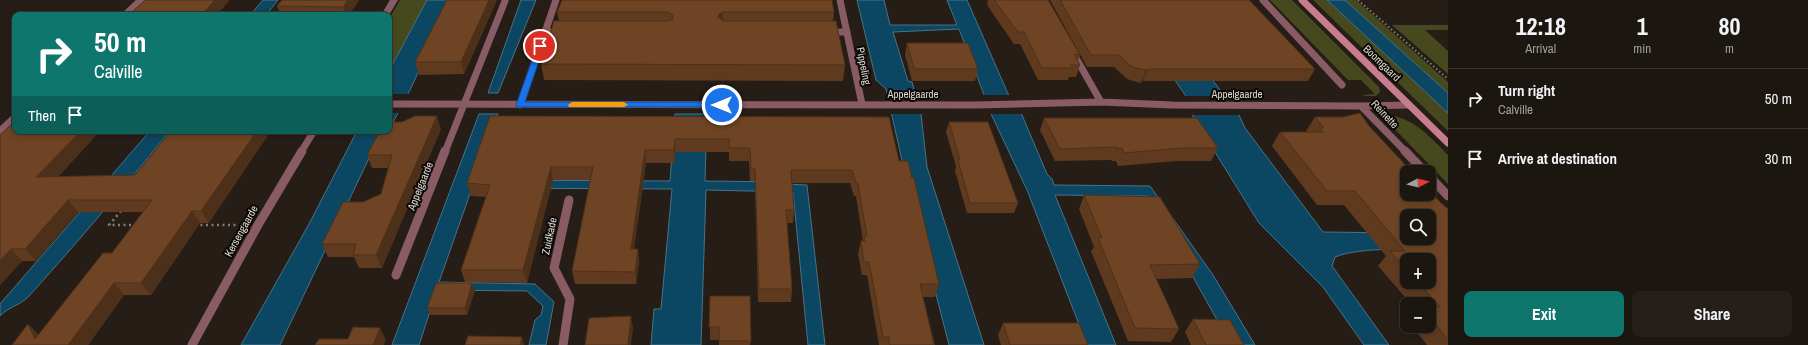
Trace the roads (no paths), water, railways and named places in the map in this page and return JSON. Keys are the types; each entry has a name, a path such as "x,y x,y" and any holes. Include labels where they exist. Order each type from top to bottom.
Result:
{"street":[{"path":"128,12 141,0"},
{"path":"387,12 394,0"},
{"path":"520,105 556,0"},
{"name":"Pippeling","path":"840,0 862,104"},
{"path":"1263,0 1342,84"},
{"name":"Boomgaard","path":"1302,0 1448,143"},
{"name":"Appelgaarde","path":"396,275 505,1"},
{"path":"545,32 569,32"},
{"path":"823,32 847,32"},
{"path":"1067,41 1101,102"},
{"name":"Appelgaarde","path":"392,104 975,105 1101,102 1172,105 1362,106"},
{"name":"Reinette","path":"1362,106 1409,105"},
{"name":"Reinette","path":"1362,106 1418,165"},
{"path":"0,131 12,120"},
{"name":"Kersengaarde","path":"192,345 258,225 312,134"},
{"path":"1436,183 1448,196"},
{"name":"Zuidkade","path":"563,345 570,299 554,268 569,200"}],"water":[{"path":"263,0 278,0 268,12 253,12"},
{"path":"427,0 453,0 392,124 392,65"},
{"path":"521,0 536,0 498,93 488,93"},
{"path":"857,0 884,0 890,25 957,25 947,0 967,0 1009,96 1022,115 1047,174 1052,179 1054,185 1150,186 1213,275 1255,345 1231,345 1148,196 1055,195 1116,345 1087,345 1027,190 992,116 959,29 893,32 908,81 912,82 921,114 927,167 984,345 949,345 905,174 886,89 876,80"},
{"path":"1118,0 1152,0 1239,115 1245,128 1323,232 1400,233 1400,245 1436,245 1436,242 1448,249 1374,250 1360,251 1335,257 1332,266 1389,345 1364,345 1323,287 1259,223 1192,115 1186,96"},
{"path":"1327,0 1345,0 1448,93 1448,113"},
{"path":"479,114 498,114 476,180 670,181 675,114 707,114 705,181 784,182 785,184 807,185 825,345 808,345 793,192 706,190 701,345 651,345 654,309 661,309 672,189 472,188 439,282 535,284 554,302 546,345 529,345 535,320 541,315 543,306 527,291 437,290 419,345 392,345"},
{"path":"147,134 168,134 101,214 29,296 0,316 0,304"},
{"path":"355,134 381,134 280,345 241,345 309,224"}]}
